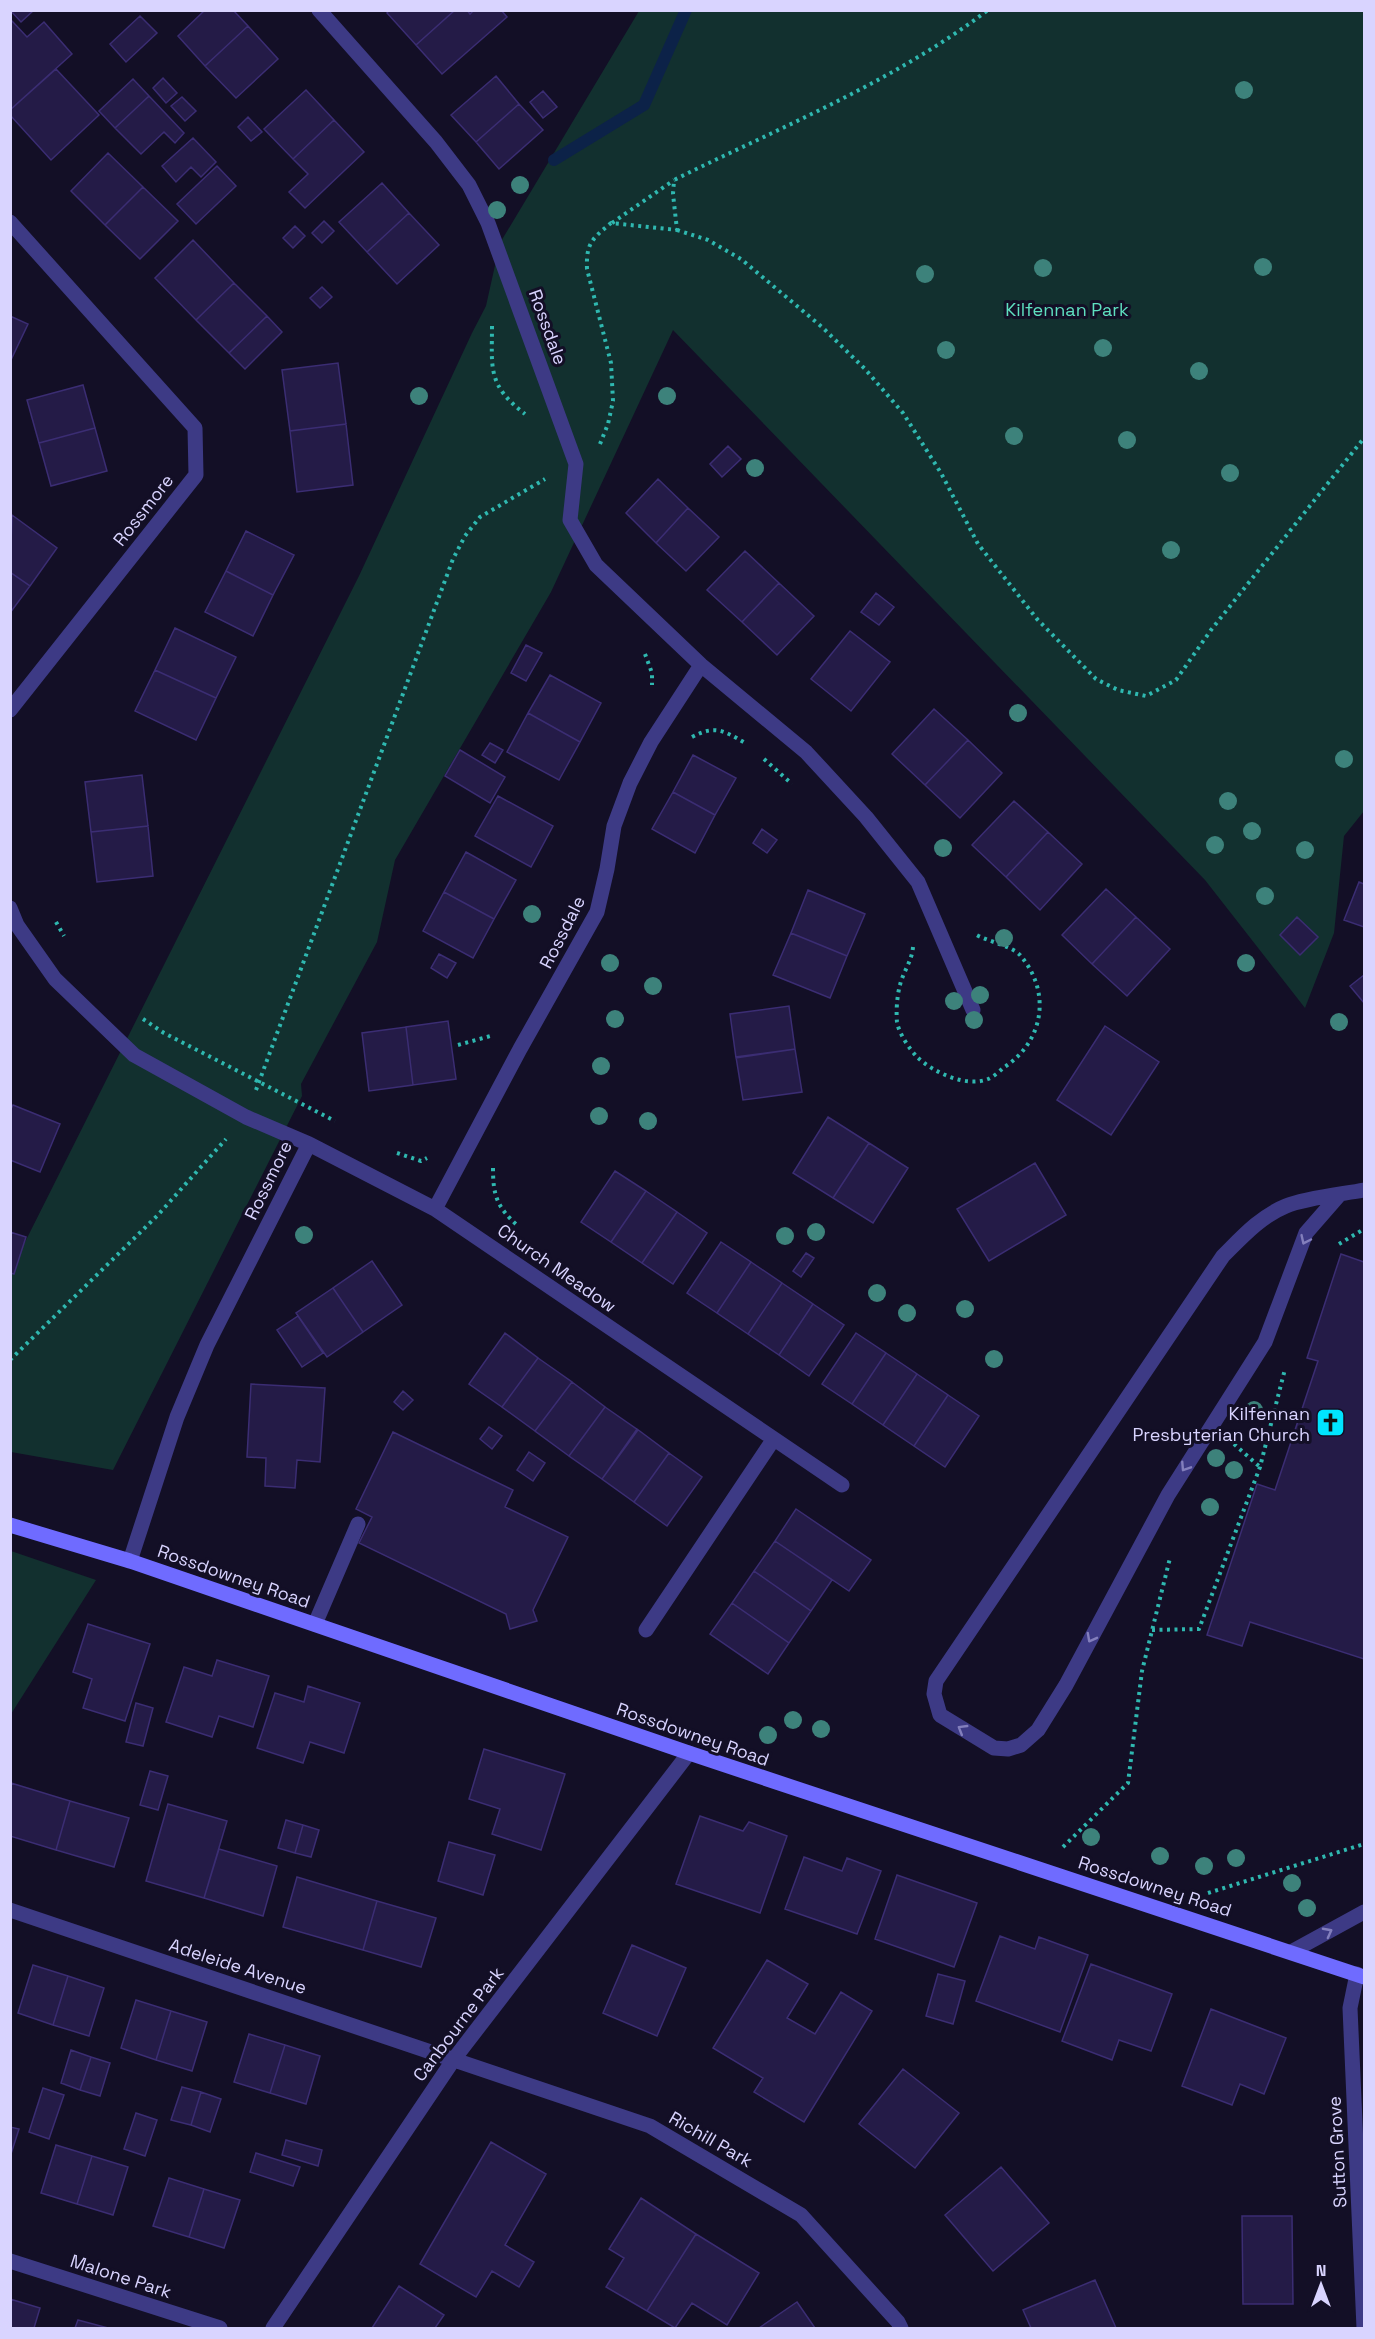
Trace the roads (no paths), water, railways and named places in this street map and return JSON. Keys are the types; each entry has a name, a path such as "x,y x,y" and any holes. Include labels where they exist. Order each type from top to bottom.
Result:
{"main road":[{"name":"Rossdowney Road","path":"10,1525 130,1561 689,1753 1361,1976"}],"street":[{"name":"Rossdale","path":"319,10 436,142 469,185 488,223 576,464 570,520 596,565 701,665 806,752 866,817 918,882 973,1010"},
{"name":"Rossmore","path":"10,222 195,428 195,476 10,710"},
{"name":"Rossdale","path":"435,1209 520,1049 597,912 608,869 614,826 630,783 651,742 701,665"},
{"name":"Rossmore","path":"10,908 17,925 55,980 134,1055 246,1117 309,1144 207,1345 177,1417 130,1561"},
{"name":"Church Meadow","path":"309,1144 435,1209 842,1485"},
{"path":"1340,1194 1306,1233 1265,1342 1168,1495 1066,1685 1038,1730 1021,1745 1008,1749 994,1748 940,1715 934,1694 936,1681 1223,1256 1253,1226 1286,1206 1340,1194 1365,1190"},
{"path":"646,1630 773,1440"},
{"path":"315,1624 358,1524"},
{"name":"Canbourne Park","path":"273,2328 453,2059 689,1753"},
{"name":"Adeleide Avenue","path":"10,1910 453,2059"},
{"path":"1291,1952 1365,1912"},
{"name":"Sutton Grove","path":"1361,1976 1350,2008 1364,2328"},
{"name":"Richill Park","path":"453,2059 650,2126 801,2215 901,2328"},
{"name":"Malone Park","path":"10,2261 220,2328"}],"waterway":[{"path":"554,160 644,105 686,10"}],"place":[{"name":"Kilfennan Presbyterian Church","path":"1331,1423"}],"park label":[{"name":"Kilfennan Park","path":"1067,309"}]}
